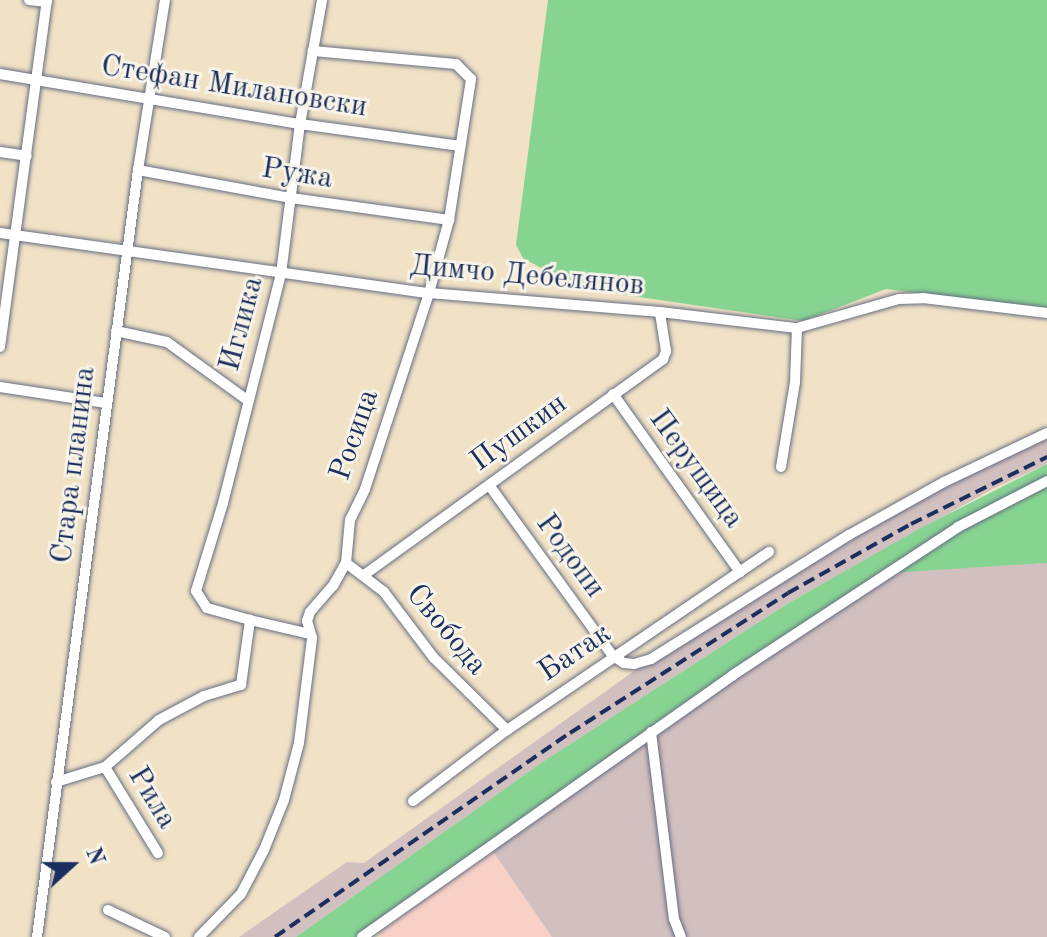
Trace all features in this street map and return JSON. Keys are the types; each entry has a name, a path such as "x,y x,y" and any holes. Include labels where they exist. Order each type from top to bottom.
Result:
{"street":[{"path":"0,347 47,1 29,0"},
{"name":"Стара планина","path":"37,937 126,252 165,0"},
{"name":"Иглика","path":"250,620 207,608 196,591 223,503 281,274 300,124 322,0"},
{"name":"Росица","path":"199,937 241,894 274,827 299,743 310,612 333,586 346,563 350,520 365,489 429,293 449,220 471,79 456,64 313,51"},
{"name":"Стефан Милановски","path":"0,74 300,124 460,146"},
{"path":"0,152 27,156"},
{"name":"Ружа","path":"138,170 291,198 449,220"},
{"name":"Димчо Дебелянов","path":"0,233 429,293 660,312 797,328 899,299 923,298 1047,313"},
{"name":"Пушкин","path":"364,575 663,359 666,351 660,312"},
{"path":"781,467 795,382 797,328"},
{"path":"116,331 167,342 247,400"},
{"path":"0,387 106,403"},
{"name":"Перущица","path":"613,394 740,572"},
{"path":"613,656 624,663 651,659 849,535 944,482 1047,433"},
{"path":"362,937 651,732 958,527 1047,481"},
{"name":"Родопи","path":"489,485 613,656"},
{"name":"Батак","path":"413,801 507,730 769,552"},
{"name":"Свобода","path":"346,563 384,592 434,658 507,730"},
{"path":"56,782 105,767 159,720 204,696 241,685 250,620 310,634"},
{"path":"651,732 674,919 681,937"},
{"name":"Рила","path":"105,767 158,853"},
{"path":"108,910 165,937"}],"shaded area":[{"path":"1047,433 1047,464 994,488 787,604 544,761 296,937 239,937 347,862 364,863 651,659 849,535"},
{"path":"1047,563 1047,937 552,937 490,847 889,572"},
{"path":"490,847 552,937 381,937 374,929"}],"green space":[{"path":"548,0 1047,0 1047,309 886,289 803,321 578,288 523,258 516,245"},
{"path":"1047,464 1047,563 889,573 362,937 296,937 544,761 787,604 919,529"}],"railway":[{"path":"275,937 570,733 788,593 911,524 1047,457"}]}
